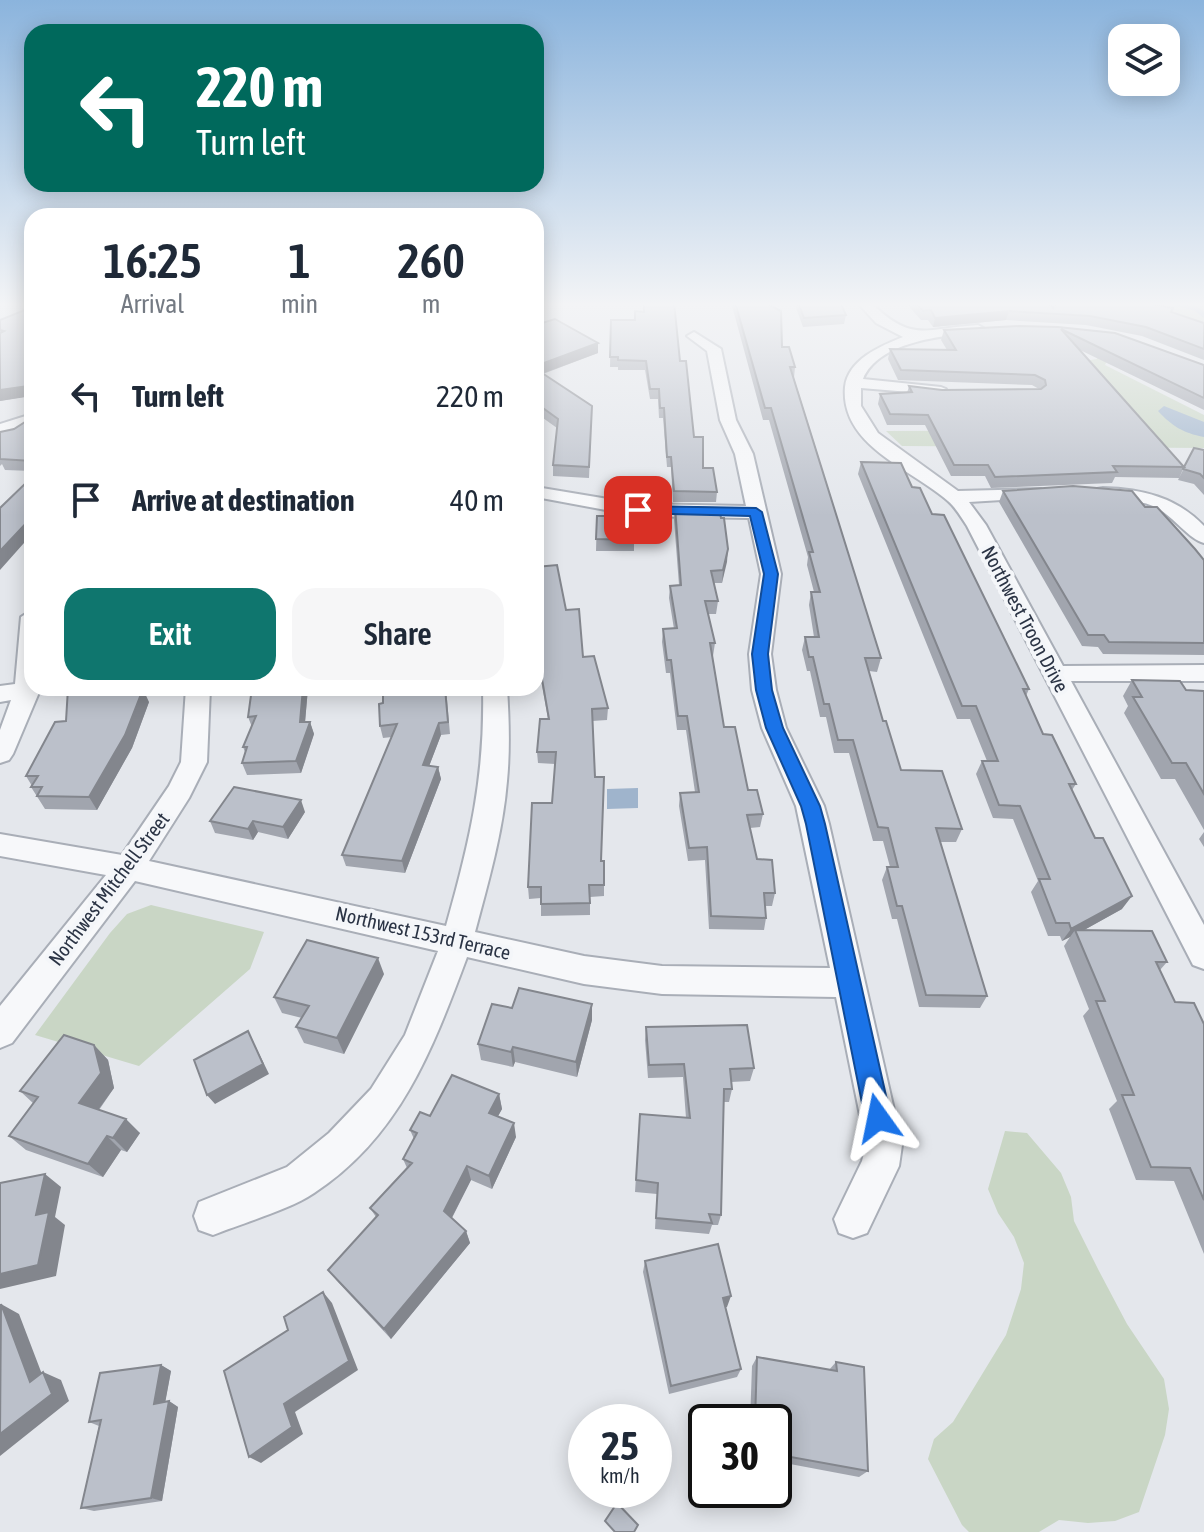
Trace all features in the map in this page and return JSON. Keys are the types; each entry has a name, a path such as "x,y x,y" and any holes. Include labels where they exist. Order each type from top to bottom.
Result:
{"street":[{"path":"719,373 728,420 744,454 771,574 760,654 764,690 774,728 810,806 884,1145 880,1166 853,1219"},
{"path":"857,373 853,383 957,393"},
{"name":"Northwest Troon Drive","path":"853,383 851,398 857,416 868,432 886,449 955,497 976,525 1204,955"},
{"path":"0,430 24,422"},
{"path":"544,493 638,510 756,512"},
{"path":"955,497 1048,493"},
{"path":"1090,493 1138,495 1172,506 1185,515 1204,537"},
{"path":"1054,674 1204,673"},
{"path":"0,694 24,691"},
{"path":"0,754 19,720 26,696"},
{"name":"Northwest Mitchell Street","path":"0,1032 129,868 180,791 194,762 198,696"},
{"path":"213,1216 300,1181 342,1146 384,1101 418,1044 458,940 480,856 494,783 495,696"},
{"name":"Northwest 153rd Terrace","path":"0,845 129,868 584,970 662,980 850,983"}],"green space":[{"path":"1095,373 1122,373 1204,415 1204,448 902,446 886,431 1147,430"},
{"path":"151,905 264,932 250,969 139,1066 35,1035 110,933 127,914"},
{"path":"1005,1131 1027,1133 1061,1173 1071,1197 1074,1221 1099,1271 1127,1324 1164,1379 1169,1409 1165,1435 1139,1512 1115,1521 1088,1523 1059,1520 1039,1532 969,1532 962,1525 928,1459 934,1439 953,1422 1006,1335 1021,1289 1024,1263 988,1189"}],"water":[{"path":"1164,406 1204,422 1204,437 1173,425 1158,411"},
{"path":"638,788 638,808 607,809 607,789"}],"building":[{"path":"0,373 24,373 24,387 0,390"},
{"path":"648,373 687,373 694,437 703,437 703,468 713,468 717,492 674,491 671,457 667,457 664,408 660,408 659,389 650,389"},
{"path":"755,373 792,373 881,658 865,658 901,770 942,771 962,829 936,828 987,996 926,995 902,906 897,906 887,867 898,867 888,828 878,827 853,740 838,740 829,704 824,704 813,657 809,657 805,637 819,637 811,592 820,592 809,552 813,552 771,408 765,408"},
{"path":"995,373 1101,373 1184,467 1113,466 1117,472 995,477 988,465 954,465 928,415 890,414 880,394 912,392 909,386 942,390 1041,389 1046,385 1045,380 1035,375"},
{"path":"1153,373 1204,373 1204,398"},
{"path":"544,374 592,406 589,467 553,465 558,419 544,409"},
{"path":"24,423 24,460 0,459 0,432"},
{"path":"1194,448 1204,450 1204,478 1183,469"},
{"path":"861,462 901,463 912,487 920,488 932,514 944,515 1029,689 1023,689 1043,734 1052,735 1076,784 1069,784 1095,838 1103,838 1132,896 1071,929 1069,923 1056,923 1039,879 1050,879 1020,806 999,805 982,761 998,761 976,706 962,706"},
{"path":"24,485 24,526 0,551 0,508"},
{"path":"1073,486 1132,491 1145,507 1157,507 1195,549 1204,560 1204,643 1109,642 1104,635 1088,635 1003,491"},
{"path":"675,507 719,508 721,518 724,518 728,549 723,570 711,571 718,601 705,601 715,643 710,643 724,727 735,727 748,790 757,790 763,814 747,815 757,859 772,860 775,893 764,893 766,918 711,916 707,847 689,848 680,793 699,792 687,716 678,716 671,660 667,660 663,629 677,628 670,586 681,585"},
{"path":"597,516 634,516 634,540 596,539"},
{"path":"557,565 566,610 579,609 583,657 594,656 608,708 592,709 595,777 604,777 601,861 604,861 604,885 589,885 590,903 541,904 541,887 528,887 532,803 552,803 556,752 537,752 540,719 549,719 544,691 544,566"},
{"path":"1132,680 1180,681 1186,690 1204,691 1204,794 1186,763 1172,763 1133,697 1142,697"},
{"path":"68,696 140,696 125,735 89,797 37,796 42,787 31,787 38,776 26,776 55,722 66,721"},
{"path":"251,696 302,696 300,722 310,722 296,761 242,763 247,747 243,747 256,716 248,717"},
{"path":"383,696 446,696 448,722 439,723 423,765 438,767 402,861 342,855 397,724 380,726 379,704 383,703"},
{"path":"234,787 301,800 283,827 253,821 248,829 210,821"},
{"path":"1075,930 1152,931 1167,962 1156,962 1175,1002 1194,1003 1204,1024 1204,1200 1190,1168 1151,1167 1122,1095 1134,1095 1096,1001 1105,1001"},
{"path":"307,940 378,958 337,1038 296,1027 309,1006 274,997"},
{"path":"519,988 592,1004 576,1062 513,1047 511,1052 478,1044 492,1004 512,1008"},
{"path":"747,1025 754,1068 730,1069 732,1089 724,1089 721,1215 709,1214 712,1223 656,1218 658,1183 636,1180 640,1114 690,1118 684,1064 649,1065 646,1027"},
{"path":"248,1031 263,1064 207,1095 194,1060"},
{"path":"64,1035 94,1045 101,1073 79,1103 126,1119 113,1138 107,1136 88,1164 9,1136 38,1097 20,1091"},
{"path":"452,1075 499,1094 489,1113 514,1123 489,1176 467,1166 444,1211 466,1231 384,1329 328,1270 378,1215 370,1208 412,1163 403,1159 417,1133 410,1130 420,1112 430,1116"},
{"path":"45,1174 36,1215 49,1212 38,1265 0,1274 0,1183"},
{"path":"718,1244 731,1296 723,1298 741,1369 671,1386 645,1261"},
{"path":"323,1292 349,1361 284,1404 292,1427 249,1457 224,1371 288,1330 284,1317"},
{"path":"1,1304 30,1382 43,1372 52,1394 0,1434"},
{"path":"757,1357 837,1371 836,1362 864,1367 868,1471 792,1457 792,1404 756,1404"},
{"path":"161,1365 154,1404 169,1401 151,1498 81,1508 101,1420 89,1422 100,1373"},
{"path":"614,1508 622,1508 638,1525 634,1532 615,1532 605,1521"}],"route":[{"path":"638,510 756,512 771,574 760,654 764,690 774,728 810,806 815,824 878,1118"}]}
